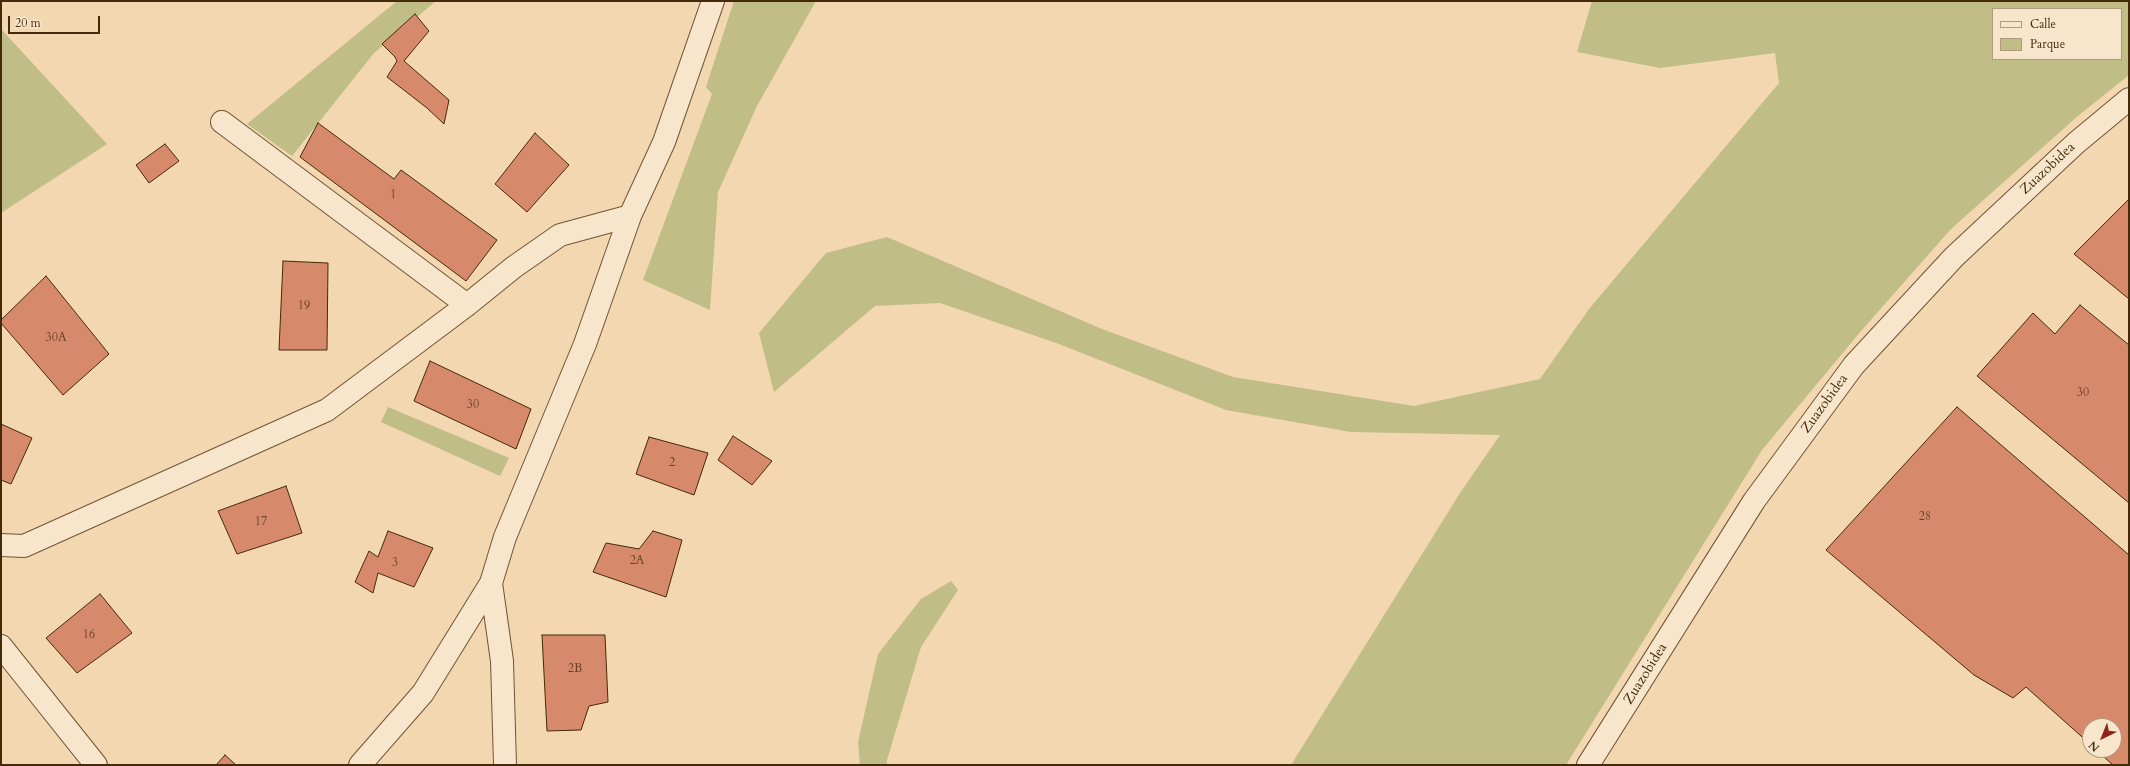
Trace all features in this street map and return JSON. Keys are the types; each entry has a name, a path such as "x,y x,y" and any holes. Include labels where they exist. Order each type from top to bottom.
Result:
{"street":[{"path":"360,765 423,693 491,583 505,537 585,344 630,216 664,142 713,1"},
{"name":"Zuazobidea","path":"1588,765 1754,501 1854,365 1954,257 2076,143 2129,99"},
{"path":"222,122 467,305"},
{"path":"1,544 24,546 327,410 467,305 514,267 560,235 630,216"},
{"path":"491,583 502,661 505,765"},
{"path":"1,646 96,765"}],"green space":[{"path":"397,1 436,1 374,53 292,156 247,124"},
{"path":"734,1 816,1 757,106 718,192 710,310 643,280 712,94 706,87"},
{"path":"1592,1 2129,1 2129,75 2079,115 1951,229 1861,331 1762,450 1566,765 1291,765 1460,493 1500,435 1351,432 1226,410 1059,344 940,303 875,306 774,392 759,333 826,253 887,237 1102,329 1233,377 1414,406 1540,379 1589,309 1779,83 1775,53 1660,68 1577,52"},
{"path":"1,29 107,144 1,213"},
{"path":"388,407 509,458 500,476 381,422"},
{"path":"951,581 958,590 921,647 887,760 887,765 860,765 858,742 878,654 921,599"}],"building":[{"path":"415,14 429,31 404,61 449,100 444,124 427,108 387,77 397,61 382,44"},
{"path":"318,123 394,179 401,170 497,240 466,281 300,157"},
{"path":"535,133 569,165 527,212 495,184"},
{"path":"165,144 179,161 149,183 136,165"},
{"path":"2129,199 2129,299 2074,254"},
{"path":"283,261 328,263 327,350 279,350"},
{"path":"46,276 109,354 63,395 1,323 1,320"},
{"path":"2080,305 2129,345 2129,503 1977,376 2033,313 2055,334"},
{"path":"430,361 531,409 516,449 414,401"},
{"path":"1957,407 2129,555 2129,765 2113,765 2105,758 2122,758 2122,718 2082,718 2082,737 2026,687 2013,698 1974,675 1826,550"},
{"path":"1,424 32,438 11,484 1,480"},
{"path":"733,436 772,461 752,485 718,460"},
{"path":"649,437 708,453 694,495 636,474"},
{"path":"286,486 302,533 237,554 218,511"},
{"path":"388,531 433,548 414,587 378,573 373,593 355,582 369,551 378,557"},
{"path":"653,531 682,540 666,597 593,572 606,543 639,549"},
{"path":"100,594 132,633 77,673 46,638"},
{"path":"542,635 605,635 608,702 589,706 581,730 547,731"},
{"path":"225,755 236,765 216,765"}]}
